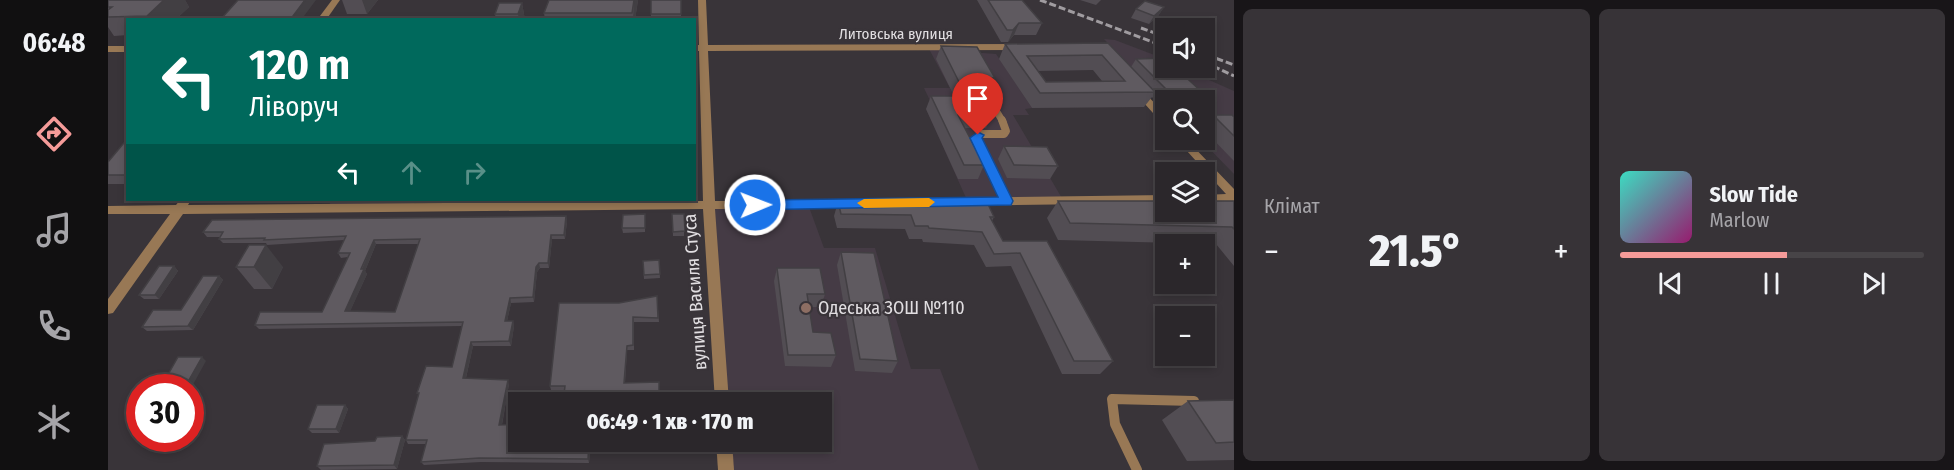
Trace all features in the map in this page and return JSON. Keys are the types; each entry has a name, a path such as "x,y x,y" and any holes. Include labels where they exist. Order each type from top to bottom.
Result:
{"street":[{"path":"322,18 336,0"},
{"name":"вулиця Василя Стуса","path":"702,0 698,48 721,392"},
{"name":"Литовська вулиця","path":"698,48 1025,47"},
{"path":"108,49 126,49"},
{"path":"1128,80 1155,109"},
{"path":"1191,150 1234,197"},
{"path":"1215,198 1234,197"},
{"path":"935,202 1155,199"},
{"path":"108,210 182,205 709,206 864,203"},
{"path":"108,309 182,205"},
{"path":"725,452 726,470"}],"lane":[{"path":"991,102 1005,125 1006,131 1004,134 981,134 976,138 1006,201"},
{"path":"1137,470 1113,422 1109,406 1112,399 1194,401"}],"shaded area":[{"path":"1104,39 1115,40 1155,55 1155,78 1205,78 1234,91 1234,174 1211,150 1215,150 1215,90 1155,90 1155,93"},
{"path":"929,49 996,54 1032,108 1025,109 1029,115 1013,115 1063,200 967,200 926,109 934,109 924,88 950,88"},
{"path":"331,201 416,201 412,208 327,208"},
{"name":"Одеська ЗОШ №110","path":"809,207 824,248 875,248 911,369 940,369 979,470 731,470 730,452 832,452 832,392 725,392 713,208"}],"building":[{"path":"108,0 164,0 147,16 108,17 108,10 112,7 108,7"},
{"path":"238,0 305,0 292,18 222,18"},
{"path":"549,0 634,0 632,13 544,13"},
{"path":"651,0 681,0 681,14 651,14"},
{"path":"988,0 1022,0 1042,23 1019,23 1013,30 1007,30"},
{"path":"1145,1 1164,7 1154,16 1136,9"},
{"path":"499,3 522,3 518,14 495,14"},
{"path":"1108,43 1155,92 1040,93 1005,44","holes":["1102,55 1125,81 1046,82 1027,56"]},
{"path":"941,46 977,47 995,78 972,78 992,115 958,115 984,165 964,165 931,96 966,96"},
{"path":"1155,58 1155,78 1136,59"},
{"path":"1155,78 1187,78 1200,90 1167,90"},
{"path":"1215,115 1234,117 1234,136 1215,117"},
{"path":"126,140 126,175 108,175 108,162"},
{"path":"1004,146 1047,147 1058,166 1014,165"},
{"path":"1058,201 1155,201 1155,222 1215,222 1215,201 1234,201 1234,229 1232,227 1070,223"},
{"path":"838,202 987,202 994,217 990,217 1003,241 1047,241 1113,361 1074,361 1020,253 994,254 982,232 915,226 911,215 841,214"},
{"path":"645,214 645,228 622,228 623,215"},
{"path":"672,214 684,214 685,231 673,232"},
{"path":"566,216 564,235 551,235 548,263 539,263 536,267 533,297 510,298 505,321 513,321 509,341 471,342 463,378 508,380 499,425 508,425 508,452 588,452 588,459 479,458 421,462 427,440 406,440 419,393 417,393 426,366 452,367 463,322 255,325 260,312 322,312 350,253 338,253 346,236 264,240 265,238 219,239 223,232 203,232 212,220","holes":["420,239 395,312 345,311 374,240"]},
{"path":"249,245 266,245 254,267 236,267"},
{"path":"841,252 874,253 898,361 860,359"},
{"path":"659,260 660,274 644,275 643,261"},
{"path":"159,266 174,266 155,295 139,295"},
{"path":"777,268 820,268 825,294 807,294 813,332 831,333 836,355 788,355"},
{"path":"203,276 219,276 188,326 142,327 153,310 181,310"},
{"path":"657,296 658,318 633,317 633,345 627,346 624,383 659,382 659,392 564,392 565,386 550,386 559,303 619,303"},
{"path":"178,357 202,357 192,374 168,374"},
{"path":"1234,400 1234,442 1216,443 1188,401"},
{"path":"317,405 345,405 336,429 308,429"},
{"path":"402,436 394,465 317,466 324,444 375,441 377,437"}],"railway":[{"path":"1040,0 1155,43"},
{"path":"1141,28 1155,33"},
{"path":"1215,58 1234,65"},
{"path":"1215,67 1234,76"}],"slow traffic":[{"path":"864,203 929,202"}],"place":[{"name":"Одеська ЗОШ №110","path":"806,308"}],"route":[{"path":"755,205 1006,201 976,138 978,135"}]}
